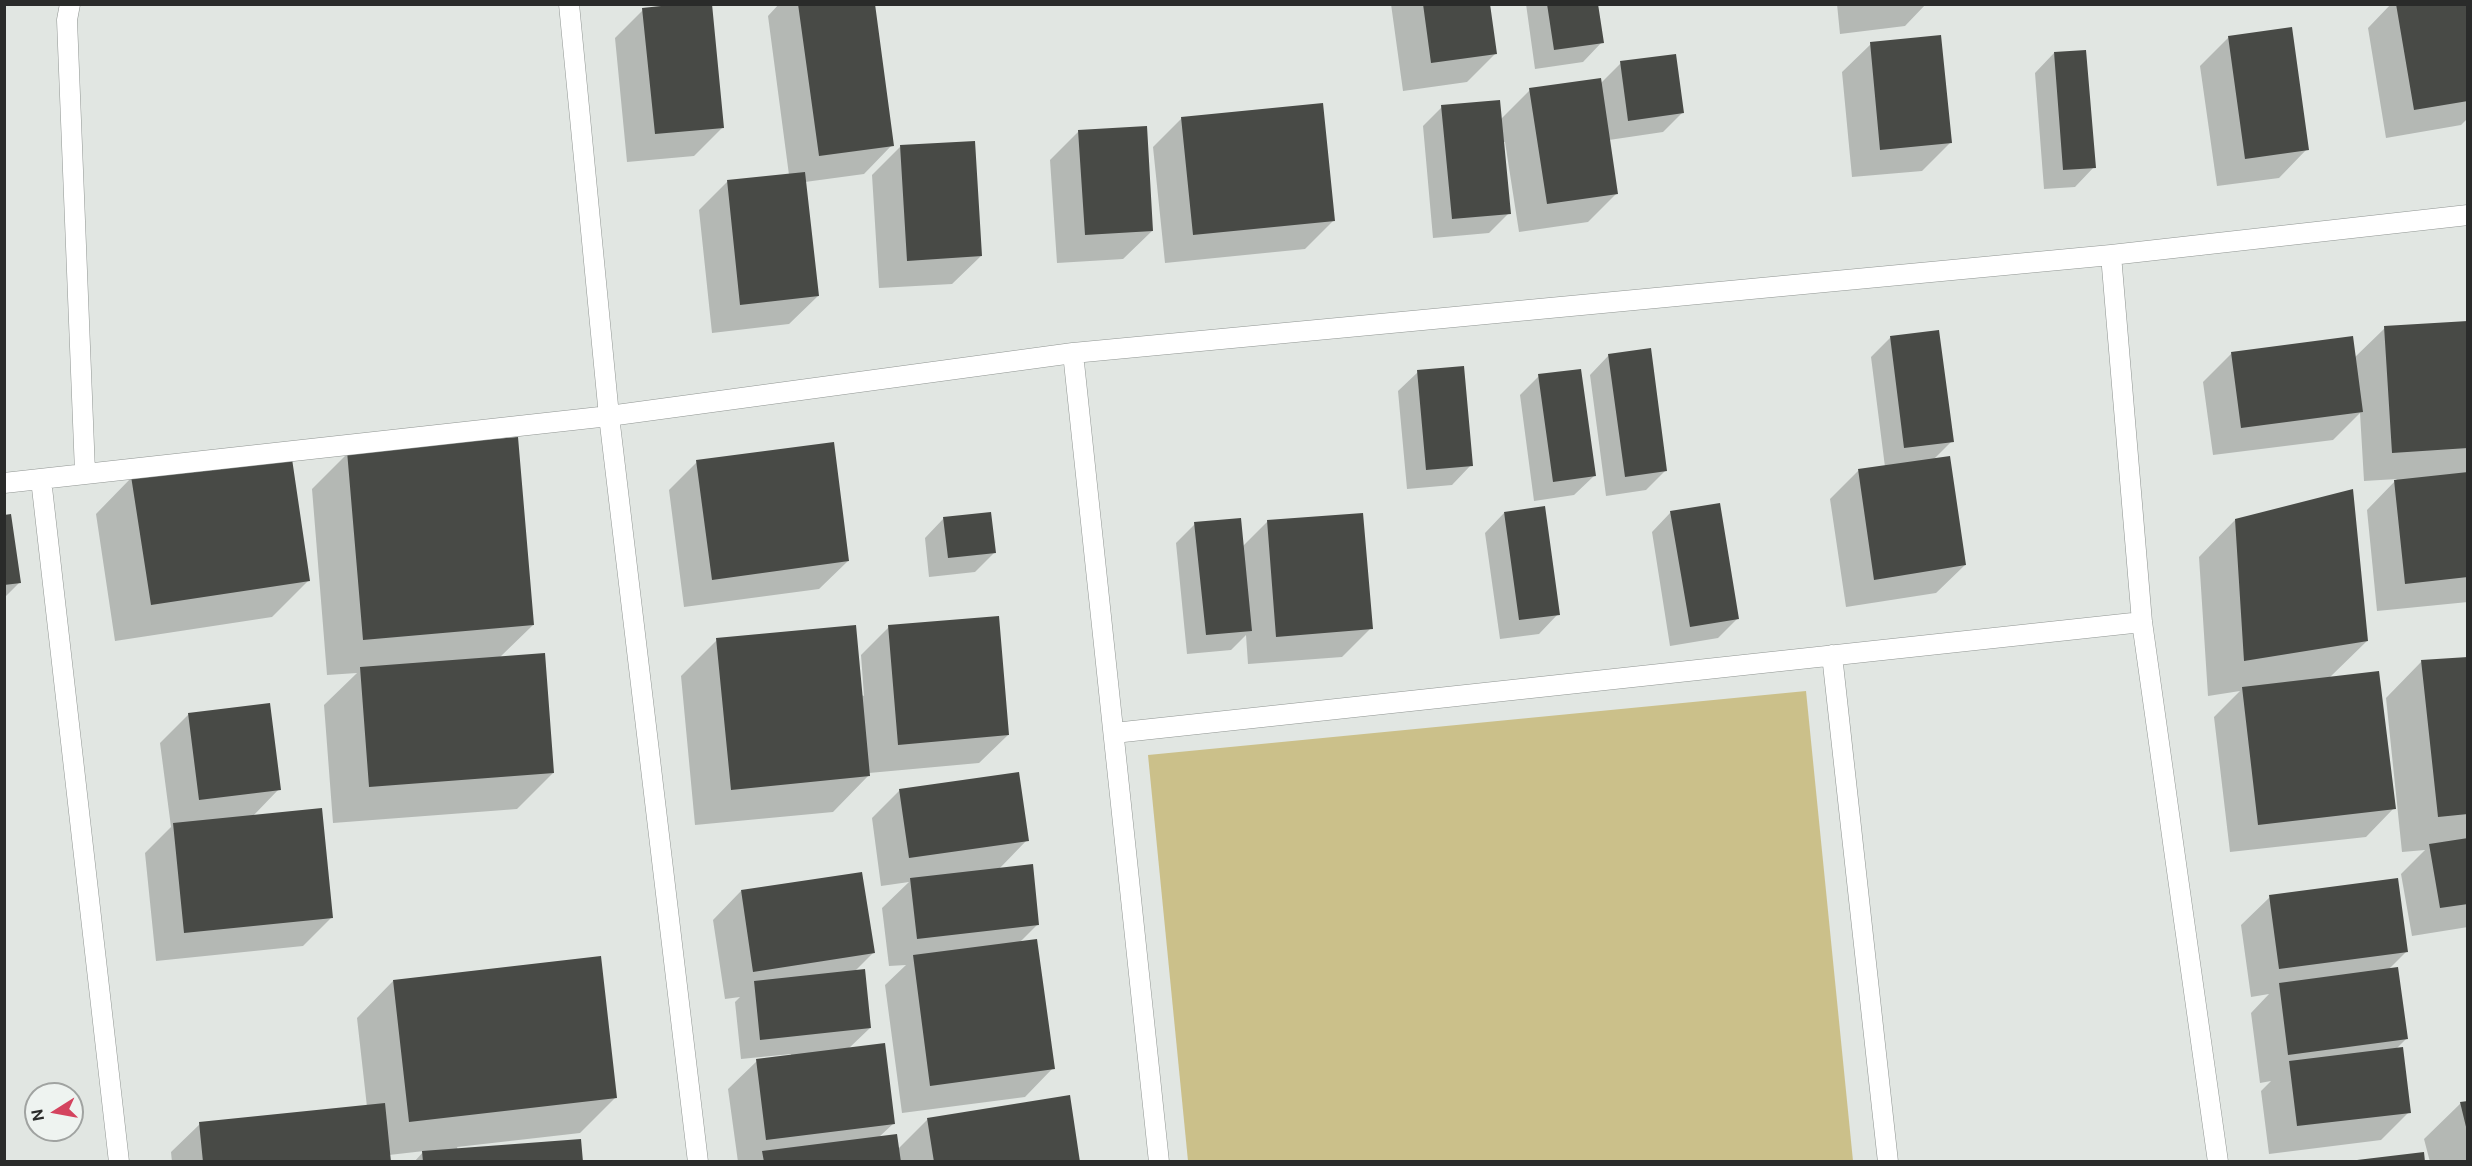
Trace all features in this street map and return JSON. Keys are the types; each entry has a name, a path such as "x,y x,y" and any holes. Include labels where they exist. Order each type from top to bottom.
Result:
{"lane":[{"path":"70,4 67,20 85,472"},
{"path":"569,4 609,416 698,1161"},
{"path":"4,483 41,480 85,472 609,416 1074,353 2111,255 2468,215"},
{"path":"2111,255 2142,622 2218,1161"},
{"path":"1074,353 1159,1161"},
{"path":"41,480 118,1161"},
{"path":"1114,733 2142,622"},
{"path":"1832,655 1888,1161"}],"shaded area":[{"path":"1806,691 1853,1161 1188,1161 1148,755"}],"building":[{"path":"680,4 712,4 724,128 655,134 642,8"},
{"path":"798,4 875,4 894,146 819,156"},
{"path":"1423,4 1490,4 1497,54 1431,63"},
{"path":"1547,4 1598,4 1604,43 1554,50"},
{"path":"2396,4 2468,4 2468,101 2414,110"},
{"path":"2292,27 2309,150 2245,159 2228,36"},
{"path":"1941,35 1952,143 1880,150 1870,42"},
{"path":"2086,50 2096,168 2063,170 2054,52"},
{"path":"1676,54 1684,113 1628,121 1620,61"},
{"path":"1601,78 1618,194 1547,204 1529,88"},
{"path":"1500,100 1511,214 1452,219 1441,105"},
{"path":"1323,103 1335,221 1193,235 1181,117"},
{"path":"1147,126 1153,231 1085,235 1078,130"},
{"path":"975,141 982,256 907,261 900,145"},
{"path":"805,172 819,296 740,305 727,180"},
{"path":"2468,321 2468,448 2392,453 2384,326"},
{"path":"1939,330 1954,442 1904,448 1890,336"},
{"path":"2353,336 2363,412 2241,428 2231,352"},
{"path":"1651,348 1667,471 1625,477 1608,354"},
{"path":"1464,366 1473,466 1426,470 1417,370"},
{"path":"1581,369 1596,476 1553,482 1538,374"},
{"path":"518,437 534,625 363,640 347,451"},
{"path":"834,442 849,561 712,580 696,460"},
{"path":"291,452 310,581 151,605 131,476"},
{"path":"1950,456 1966,565 1874,580 1858,469"},
{"path":"2468,472 2468,577 2405,584 2394,480"},
{"path":"2353,489 2368,641 2244,661 2235,519"},
{"path":"1720,503 1739,619 1690,627 1670,511"},
{"path":"1545,506 1560,615 1519,620 1504,512"},
{"path":"991,512 996,553 948,558 943,517"},
{"path":"1363,513 1373,629 1276,637 1267,520"},
{"path":"11,514 21,583 4,585 4,515"},
{"path":"1241,518 1252,631 1206,635 1194,522"},
{"path":"999,616 1009,735 898,745 888,625"},
{"path":"856,625 870,776 731,790 716,638"},
{"path":"545,653 554,773 369,787 360,667"},
{"path":"2468,657 2468,814 2438,817 2421,660"},
{"path":"2379,671 2396,809 2258,825 2242,687"},
{"path":"270,703 281,790 199,800 188,713"},
{"path":"1019,772 1029,841 909,858 899,789"},
{"path":"322,808 333,918 184,933 173,823"},
{"path":"2468,838 2468,904 2440,908 2429,844"},
{"path":"1033,864 1039,925 917,939 910,878"},
{"path":"862,872 875,953 753,972 741,890"},
{"path":"2398,878 2408,952 2279,969 2269,895"},
{"path":"1037,939 1055,1069 930,1086 913,955"},
{"path":"601,956 617,1098 409,1122 393,980"},
{"path":"2398,967 2408,1039 2288,1055 2279,983"},
{"path":"865,969 871,1028 760,1040 754,981"},
{"path":"885,1043 895,1124 766,1140 756,1059"},
{"path":"2403,1047 2411,1113 2297,1126 2289,1061"},
{"path":"1070,1095 1080,1162 934,1162 927,1118"},
{"path":"2468,1101 2468,1130 2467,1131 2460,1102"},
{"path":"385,1103 391,1162 203,1162 199,1122"},
{"path":"897,1134 901,1162 764,1162 762,1151"},
{"path":"581,1139 583,1162 423,1162 422,1151"},
{"path":"2424,1152 2425,1162 2357,1162 2357,1160"}]}
